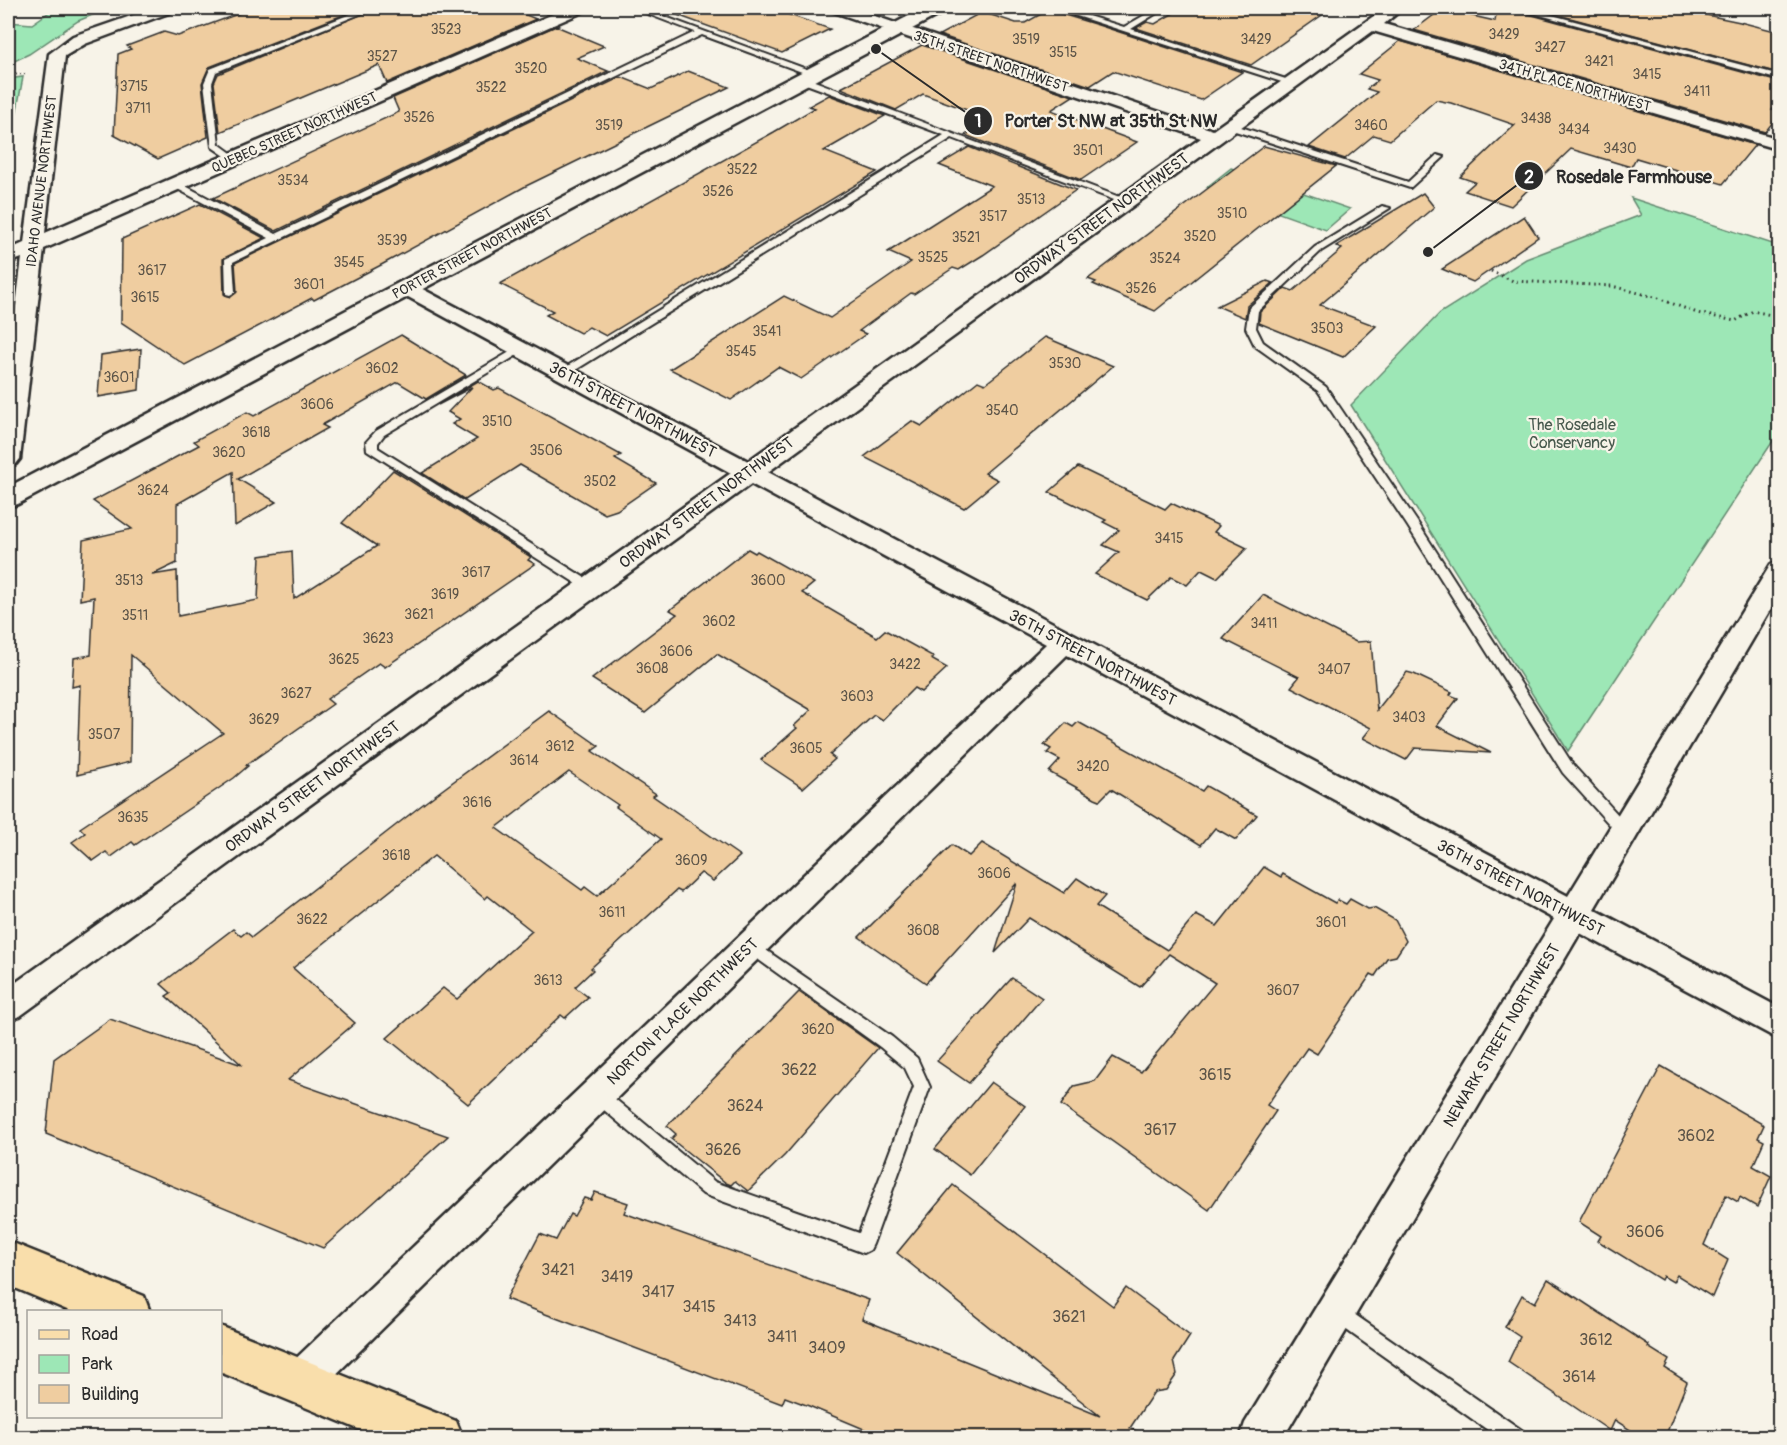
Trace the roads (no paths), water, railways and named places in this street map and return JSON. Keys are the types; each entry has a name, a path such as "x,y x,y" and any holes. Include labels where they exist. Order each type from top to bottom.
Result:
{"main road":[{"path":"8,1263 126,1310"},
{"path":"222,1350 440,1437"}],"street":[{"name":"IDAHO AVENUE NORTHWEST","path":"8,459 57,54 62,48 168,8"},
{"name":"QUEBEC STREET NORTHWEST","path":"8,257 579,8"},
{"name":"35TH STREET NORTHWEST","path":"837,8 1222,132"},
{"name":"PORTER STREET NORTHWEST","path":"8,498 937,8"},
{"name":"ORDWAY STREET NORTHWEST","path":"11,1000 1395,8"},
{"name":"34TH PLACE NORTHWEST","path":"1370,25 1779,145"},
{"name":"36TH STREET NORTHWEST","path":"406,288 1779,1025"},
{"name":"NEWARK STREET NORTHWEST","path":"1260,1437 1779,570"},
{"name":"NORTON PLACE NORTHWEST","path":"301,1381 1064,642"}],"lane":[{"path":"234,158 215,146 208,83 213,71 371,8"},
{"path":"635,8 702,32 951,135 1125,201"},
{"path":"1056,8 1291,82"},
{"path":"1125,29 1162,8"},
{"path":"1518,8 1779,78"},
{"path":"230,292 228,261 702,32"},
{"path":"1222,132 1410,185 1440,157"},
{"path":"565,372 951,135"},
{"path":"175,184 276,238"},
{"path":"1385,208 1318,249 1253,310 1251,328 1259,344 1322,389 1412,523 1568,770 1624,831"},
{"path":"520,349 380,433 372,442 373,450 589,586"},
{"path":"597,1094 709,1188 864,1244 922,1087 911,1063 750,945"},
{"path":"1336,1310 1516,1437"}],"place":[{"name":"Porter St NW at 35th St NW","path":"876,49"},
{"name":"Rosedale Farmhouse","path":"1428,252"}],"park label":[{"name":"The Rosedale Conservancy","path":"1572,433"}]}
